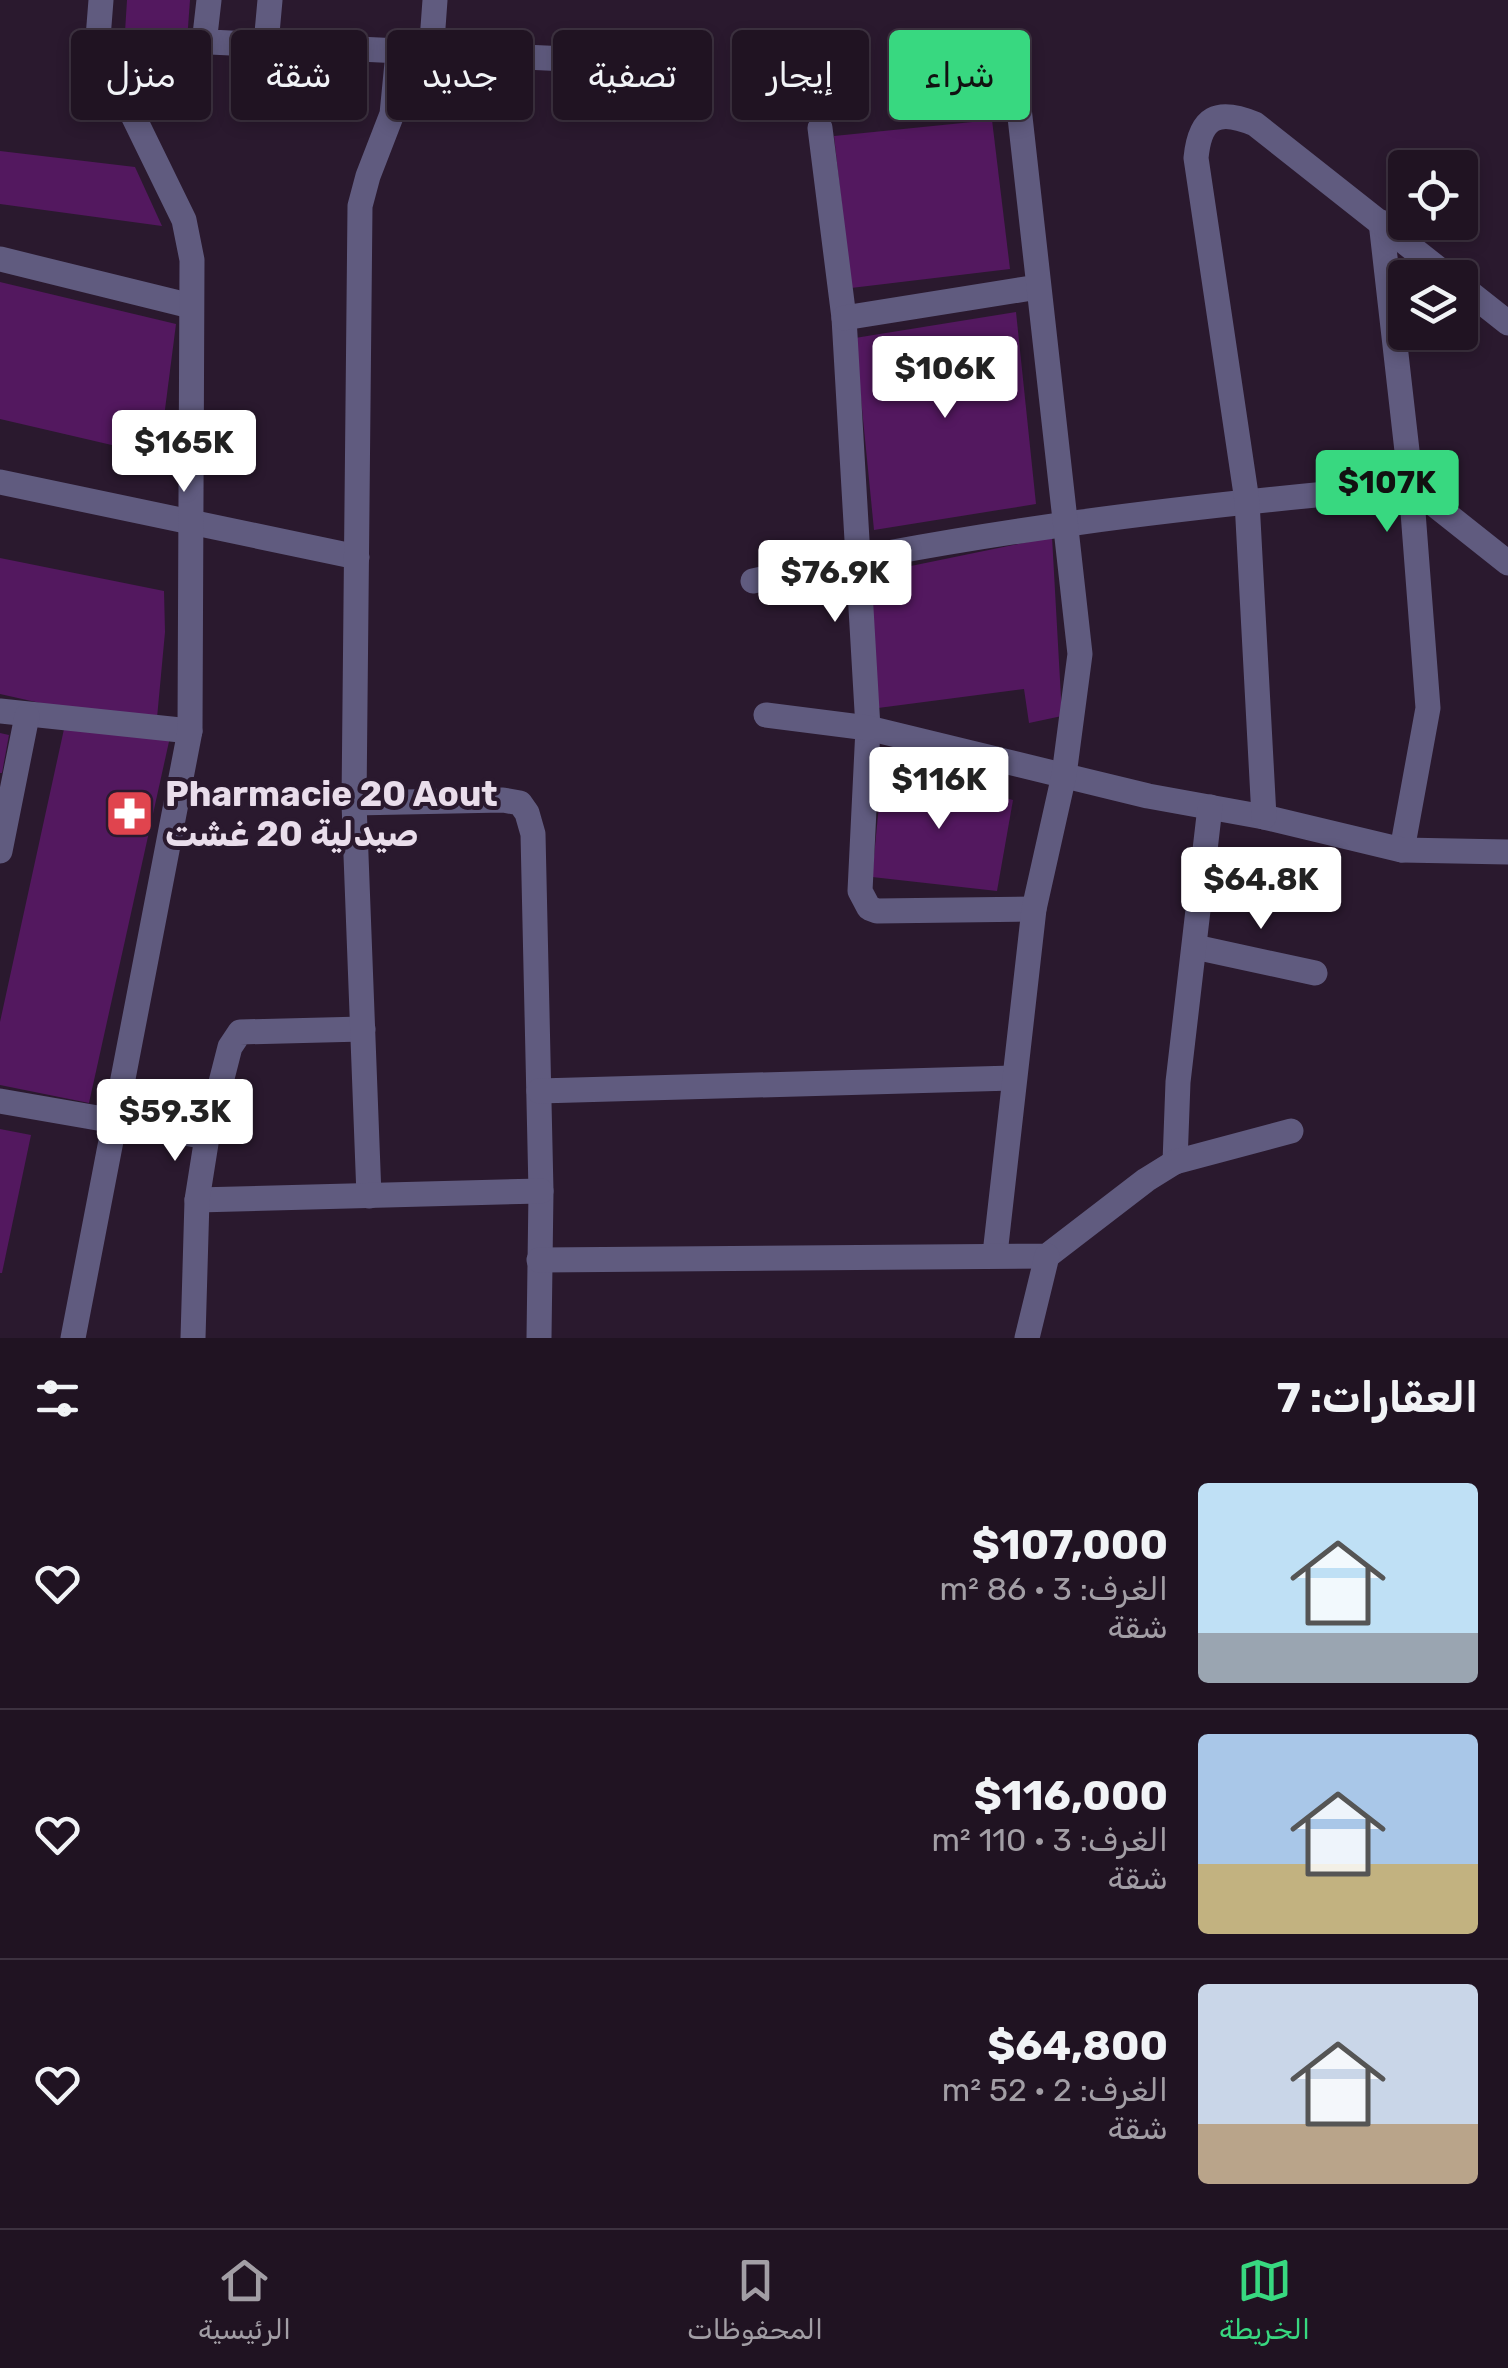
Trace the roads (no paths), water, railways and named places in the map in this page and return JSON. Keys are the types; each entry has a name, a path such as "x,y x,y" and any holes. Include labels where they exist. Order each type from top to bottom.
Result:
{"street":[{"path":"74,1338 190,731 192,260 184,220 101,50 101,0"},
{"path":"208,0 206,40 231,42"},
{"path":"267,30 270,0"},
{"path":"433,30 435,0"},
{"path":"1264,817 1246,501 1196,158 1204,124 1220,116 1255,124 1428,260"},
{"path":"369,1196 354,804 360,206 390,120"},
{"path":"995,1254 1034,909 1064,775 1080,654 1020,120"},
{"path":"820,128 844,318 859,556 868,728 860,891 869,908 1034,909"},
{"path":"1382,222 1411,486 1428,708 1402,850"},
{"path":"0,259 191,306"},
{"path":"844,318 1038,287"},
{"path":"1478,300 1508,324"},
{"path":"0,482 357,557"},
{"path":"753,581 859,556 1067,522 1411,486 1508,563"},
{"path":"0,711 190,731"},
{"path":"0,851 27,716"},
{"path":"766,716 868,728 1148,796 1264,817 1402,850 1508,852"},
{"path":"354,804 502,800 520,803 528,813 533,834 540,1090 539,1338"},
{"path":"1175,1162 1178,1082 1210,807"},
{"path":"1195,947 1315,973"},
{"path":"193,1338 196,1200 230,1047 240,1032 363,1029"},
{"path":"540,1090 1014,1078"},
{"path":"0,1102 207,1137"},
{"path":"1028,1338 1048,1256 1175,1162 1291,1131"},
{"path":"196,1200 541,1191"},
{"path":"539,1260 1048,1256"}],"place":[{"name":"Pharmacie 20 Aout صيدلية 20 غشت","path":"130,814"}]}
